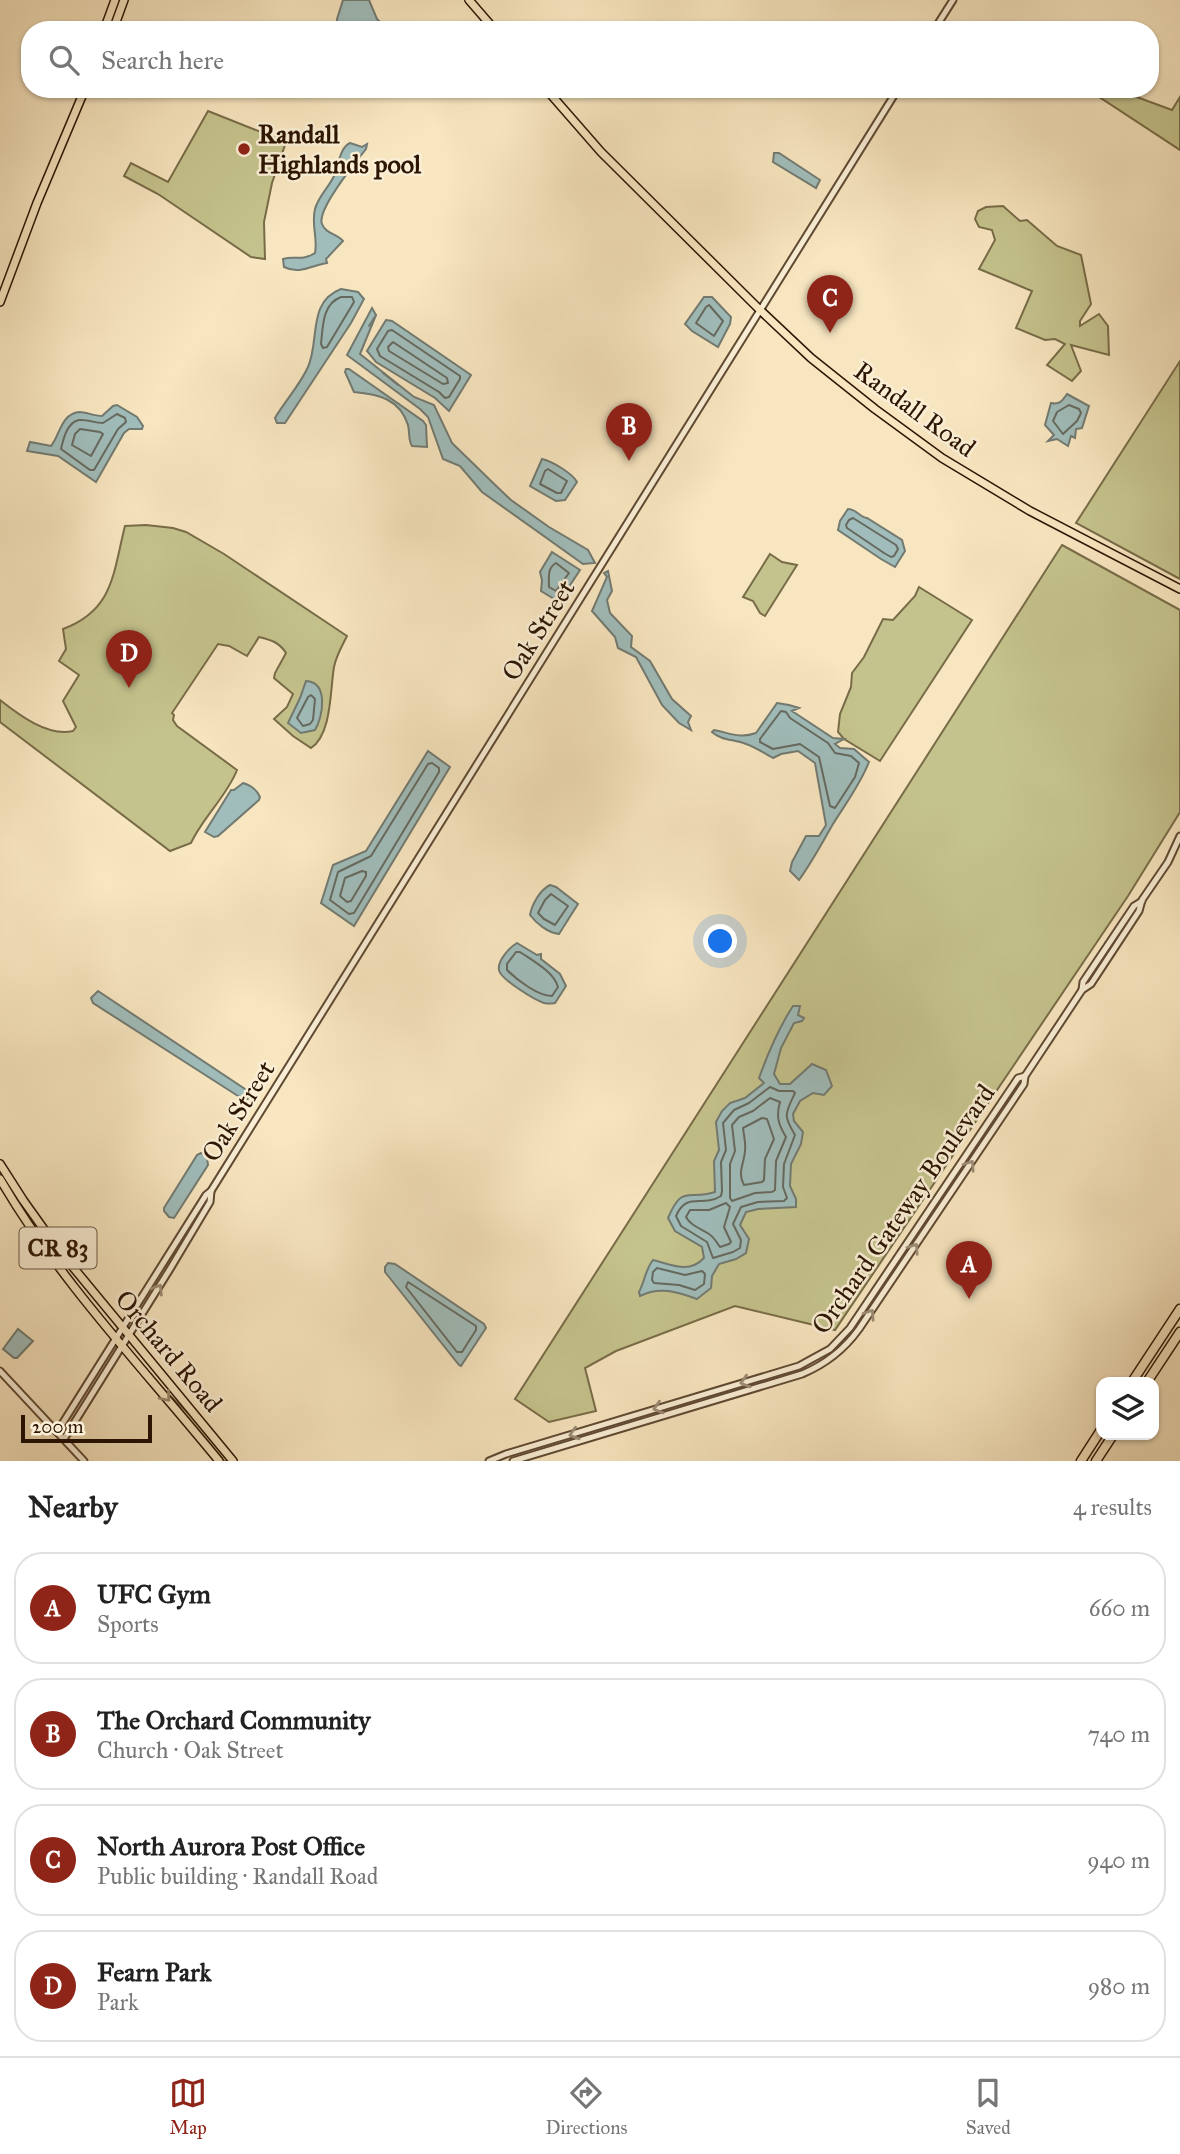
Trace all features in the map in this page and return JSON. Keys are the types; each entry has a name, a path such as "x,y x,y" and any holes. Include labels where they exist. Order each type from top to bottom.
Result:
{"highway":[{"path":"1135,1377 1180,1309"},
{"path":"1150,1377 1180,1332"},
{"path":"1081,1461 1096,1438"},
{"path":"1096,1461 1110,1440"}],"main road":[{"path":"107,21 115,0"},
{"path":"116,21 124,0"},
{"path":"469,0 487,21"},
{"path":"0,302 37,203 81,98"},
{"name":"Randall Road","path":"554,98 601,152 760,310 818,363 875,409 942,458 1053,523 1180,589"},
{"name":"Orchard Road","path":"0,1164 47,1233 233,1461"},
{"name":"Orchard Road","path":"0,1180 53,1259 219,1461"}],"street":[{"path":"940,21 953,0"},
{"name":"Oak Street","path":"57,1432 211,1191 892,98"},
{"name":"Orchard Gateway Boulevard","path":"513,1461 787,1378 811,1370 832,1358 864,1322 1024,1084 1025,1076 1082,990 1083,982 1168,862 1180,836"},
{"name":"Orchard Gateway Boulevard","path":"489,1461 799,1366 822,1355 846,1333 1018,1078 1025,1076"},
{"name":"Oak Street","path":"64,1439 210,1202 211,1191"},
{"path":"0,1371 84,1461"}],"shaded area":[{"path":"1180,97 1180,150 1101,98 1139,98 1172,110"},
{"path":"208,111 286,142 272,183 264,222 265,259 251,257 158,194 124,176 131,163 168,182"},
{"path":"1003,206 1020,221 1027,220 1057,246 1081,255 1091,304 1080,321 1080,326 1099,314 1108,326 1109,355 1071,345 1081,371 1072,381 1047,365 1065,344 1055,339 1045,340 1016,328 1032,291 979,269 995,240 992,230 979,227 975,219 978,211 986,207"},
{"path":"1180,361 1180,579 1076,523"},
{"path":"146,525 186,532 224,554 347,636 335,663 329,711 323,733 311,748 274,719 287,707 293,694 274,678 286,653 281,646 259,637 247,656 229,646 218,644 172,713 173,720 177,726 237,770 191,843 170,851 0,722 0,700 44,728 63,732 73,731 76,727 63,701 79,675 59,661 66,649 63,629 93,612 102,600 114,574 125,526"},
{"path":"1062,545 1180,610 1180,812 1128,896 835,1330 735,1306 616,1351 585,1368 596,1411 549,1422 515,1399"},
{"path":"770,554 782,562 797,565 765,616 753,601 743,597"},
{"path":"919,587 972,620 880,761 844,739 838,732 840,714 851,687 852,673 864,657 883,619 893,620 915,596"},
{"path":"167,1393 197,1421 230,1461 223,1461"}],"water":[{"path":"343,0 369,0 379,21 337,21"},
{"path":"350,143 362,147 367,144 366,149 338,186 322,217 324,227 343,241 326,259 327,263 301,270 284,267 283,259 306,257 315,253 315,209 334,176 346,145"},
{"path":"774,153 779,153 820,180 816,188 773,162"},
{"path":"341,289 358,292 364,299 285,423 277,423 275,418 308,367 316,323 323,303"},
{"path":"704,297 712,297 731,317 718,347 685,324"},
{"path":"372,308 376,315 360,354 414,397 434,405 452,443 511,500 588,550 595,563 583,564 482,492 460,466 443,459 428,417 347,355"},
{"path":"386,320 392,321 471,375 449,411 435,398 376,362 367,351"},
{"path":"346,369 423,421 426,425 427,447 412,446 408,425 400,409 394,404 380,396 354,392"},
{"path":"1067,394 1089,406 1082,428 1076,429 1075,438 1071,436 1068,446 1057,439 1048,441 1054,435 1045,425 1051,403 1060,402"},
{"path":"117,405 137,417 143,426 142,429 129,429 124,433 96,482 58,456 27,451 30,442 51,446 65,421 73,414 82,412 102,416"},
{"path":"542,459 562,468 577,482 565,500 556,501 530,486"},
{"path":"848,509 902,540 905,551 895,567 838,530"},
{"path":"552,552 580,570 559,602 541,591 540,572"},
{"path":"608,571 612,591 607,600 610,613 632,636 631,647 650,661 672,699 691,716 688,722 691,730 679,723 662,705 636,657 618,648 615,637 592,611 607,577 604,573"},
{"path":"306,681 318,687 322,709 315,730 301,733 288,723"},
{"path":"777,703 799,708 792,711 833,738 844,739 835,744 840,748 854,749 869,762 799,880 790,871 792,862 806,836 819,836 826,825 815,763 798,751 773,758 742,742 720,737 712,732 714,730 740,735 756,733"},
{"path":"428,751 450,767 354,926 321,903 333,865 366,851"},
{"path":"243,783 255,790 259,800 218,836 214,837 205,832 231,790"},
{"path":"550,885 578,904 559,934 543,927 530,915 537,898"},
{"path":"517,943 537,955 541,954 541,959 560,974 566,986 555,1003 544,1003 533,998 501,974 499,966 502,959"},
{"path":"98,991 248,1091 249,1098 245,1100 238,1096 93,1003 91,998"},
{"path":"793,1006 800,1006 798,1015 804,1018 794,1023 781,1048 774,1074 780,1084 790,1084 812,1064 826,1070 832,1086 824,1095 813,1093 800,1101 793,1114 794,1121 803,1132 801,1144 791,1164 790,1186 796,1199 796,1207 746,1212 740,1225 749,1239 746,1253 719,1264 712,1276 711,1288 697,1299 662,1291 640,1296 639,1292 653,1260 686,1267 704,1258 702,1247 675,1231 668,1218 682,1197 715,1192 714,1161 719,1150 716,1122 730,1103 745,1098 764,1083 759,1078 762,1069"},
{"path":"201,1153 207,1157 208,1165 174,1218 169,1217 164,1208 197,1155"},
{"path":"388,1263 395,1264 484,1324 486,1328 461,1366 385,1272"},
{"path":"18,1329 33,1341 14,1358 3,1349"}],"waterway":[{"path":"369,326 376,315"},
{"path":"383,373 398,385"}],"place":[{"name":"Randall Highlands pool","path":"244,149"},
{"name":"North Aurora Post Office","path":"830,333"},
{"name":"The Orchard Community","path":"629,461"},
{"name":"Fearn Park","path":"129,688"},
{"name":"UFC Gym","path":"969,1299"}]}
